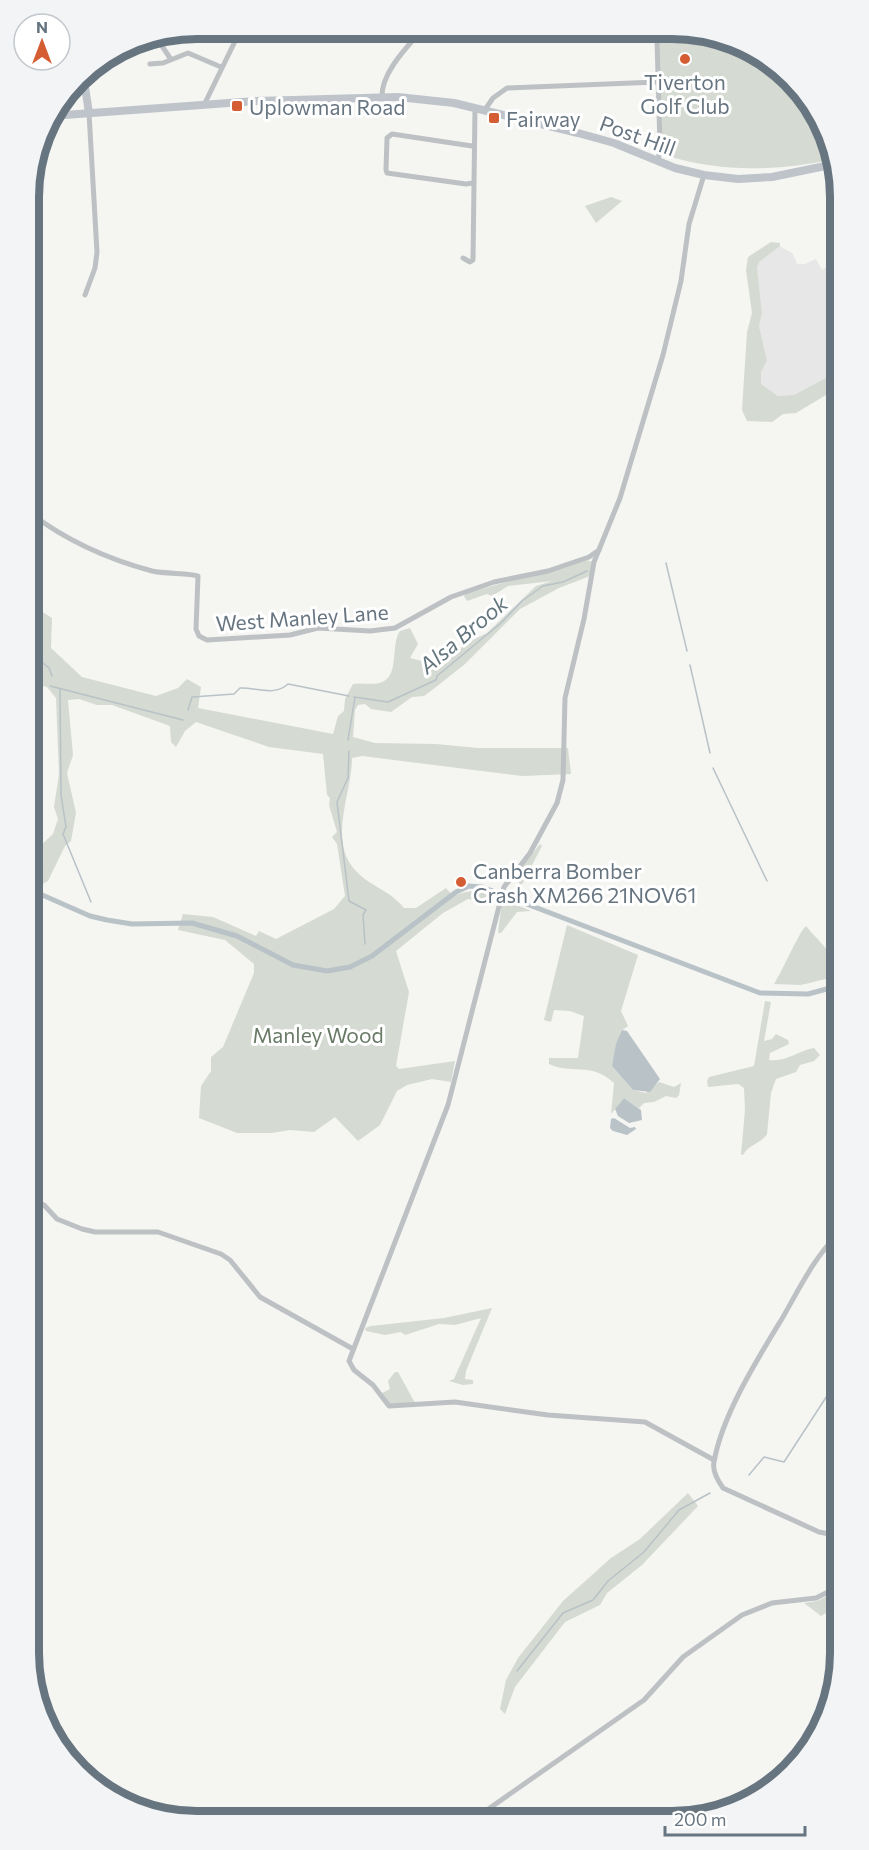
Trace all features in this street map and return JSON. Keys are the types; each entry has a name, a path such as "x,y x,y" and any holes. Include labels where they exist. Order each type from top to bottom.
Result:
{"street":[{"path":"204,105 236,39"},
{"path":"382,97 382,87 398,59 415,39"},
{"path":"657,39 660,144 658,162"},
{"path":"160,43 170,58"},
{"path":"150,64 163,63 170,58 192,53 221,67"},
{"path":"484,111 493,98 507,88 657,82"},
{"path":"85,85 89,113 97,252 95,268 85,295"},
{"name":"Post Hill","path":"62,115 204,105 382,97 433,100 594,137 658,162 704,175 738,178 772,177 827,166"},
{"path":"463,258 470,262 473,260 474,108"},
{"path":"472,146 392,134 387,138 386,170 387,173 473,183"},
{"path":"704,175 688,224 681,281 663,355 620,498 594,562 584,619 564,698 563,772 557,803 544,829 504,887 494,935 459,1055 448,1105 369,1313 353,1349 351,1366 373,1385 389,1406 455,1402 548,1415 645,1422 714,1460"},
{"name":"West Manley Lane","path":"39,520 64,538 97,552 152,571 198,576 196,628 199,636 207,640 290,634 318,628 370,631 401,627 451,597 494,582 548,571 589,557 599,550"},
{"path":"589,557 594,562"},
{"path":"39,1203 57,1219 81,1229 158,1232 221,1254 230,1260 260,1297 353,1349"},
{"path":"830,1244 808,1273 758,1357 734,1407 714,1460 716,1475 723,1488 819,1532 830,1534"},
{"path":"486,1811 644,1700 683,1657 742,1615 771,1603 816,1598 830,1591"}],"shaded area":[{"path":"780,246 793,254 797,264 805,264 816,259 822,270 830,265 830,376 794,395 778,396 761,384 761,372 767,361 759,326 762,313 758,262"},
{"path":"622,1030 627,1031 660,1079 650,1092 633,1090 612,1066 616,1044"},
{"path":"624,1098 641,1110 642,1120 629,1123 618,1116 615,1109"},
{"path":"614,1118 636,1129 627,1135 613,1131 610,1128 611,1119"}],"green space":[{"name":"Tiverton Golf Club","path":"658,39 682,39 723,47 742,55 776,78 809,118 826,161 771,168 728,167 686,161 665,155 662,150"},
{"path":"611,197 622,201 596,223 585,206"},
{"path":"771,242 780,243 780,246 759,262 757,267 762,313 759,326 767,361 761,372 761,384 778,396 794,395 830,376 830,393 796,413 783,414 772,422 747,421 742,410 747,332 752,313 746,270 748,257"},
{"name":"Manley Wood","path":"587,560 592,562 590,576 559,588 520,609 465,664 424,696 412,697 391,712 371,709 365,704 358,705 355,710 353,737 375,743 436,744 478,748 568,748 571,774 522,776 362,756 352,758 342,832 343,846 356,871 393,897 404,908 416,908 446,888 453,896 475,891 496,897 494,903 468,899 443,913 396,951 409,992 396,1066 399,1069 455,1061 451,1082 432,1079 407,1085 397,1091 380,1125 358,1141 335,1117 314,1132 290,1130 272,1133 237,1133 199,1118 201,1086 211,1071 211,1057 223,1047 254,973 254,964 225,940 178,930 183,914 213,917 256,936 259,931 276,939 334,909 345,896 337,844 332,837 337,832 329,805 330,798 327,795 323,754 269,747 196,722 185,731 176,747 171,742 170,726 112,705 97,705 79,699 68,700 73,755 67,773 76,813 71,841 65,846 48,881 41,885 39,884 39,867 43,855 42,844 53,834 58,819 54,807 59,774 56,698 47,687 39,685 39,610 52,618 51,648 82,677 156,696 178,688 187,679 201,687 198,708 333,734 338,716 344,711 345,699 353,684 378,683 388,678 393,666 400,631 410,628 418,644 410,658 443,666 466,643 487,633 536,586 552,581 508,586 492,596 487,594 467,601 464,596 466,593"},
{"path":"540,844 542,846 521,886 515,876"},
{"path":"505,900 531,911 517,912 501,933 498,933 502,901"},
{"path":"567,925 638,955 621,1011 628,1026 622,1030 612,1066 633,1090 646,1093 659,1082 674,1087 681,1083 679,1095 676,1098 666,1096 654,1102 644,1103 639,1108 624,1098 611,1114 614,1083 597,1072 565,1069 549,1064 549,1058 578,1058 584,1016 570,1011 554,1010 551,1022 544,1020"},
{"path":"806,926 830,954 830,978 801,985 774,984"},
{"path":"765,1001 771,1002 764,1041 772,1039 776,1034 788,1040 789,1044 770,1053 769,1060 787,1058 814,1048 820,1055 814,1061 800,1065 796,1072 776,1079 771,1093 767,1134 762,1140 748,1148 743,1155 741,1154 745,1110 744,1088 738,1084 708,1087 707,1081 709,1077 754,1066"},
{"path":"492,1308 466,1371 465,1379 473,1380 473,1384 463,1385 449,1381 454,1379 481,1318 455,1325 439,1324 405,1335 401,1332 385,1335 366,1331 365,1328 444,1318"},
{"path":"395,1372 398,1372 415,1403 389,1404 382,1393 390,1389 388,1381"},
{"path":"688,1493 698,1506 642,1565 607,1593 600,1605 565,1622 515,1687 505,1714 500,1709 506,1680 518,1658 563,1601 611,1558 640,1539"},
{"path":"830,1595 830,1606 821,1616 804,1603 817,1601"}],"waterway":[{"path":"666,563 687,651"},
{"name":"Alsa Brook","path":"354,697 388,702 436,680 437,676 501,623 522,601 543,586 563,582 587,571"},
{"name":"Alsa Brook","path":"39,660 49,668 52,676"},
{"path":"690,665 710,753"},
{"name":"Alsa Brook","path":"188,710 192,697 234,694 240,688 271,691 288,684 349,696"},
{"name":"Alsa Brook","path":"50,686 183,720"},
{"path":"60,689 61,795 66,827 63,834 91,902"},
{"path":"348,740 355,697"},
{"path":"349,751 348,778 337,802 349,901 366,910 363,915 365,944"},
{"path":"713,768 767,881"},
{"path":"39,894 90,916 107,920 132,924 192,923 237,936 293,965 327,971 350,967 372,956 456,892 469,886 482,887 760,993 808,994 830,988"},
{"path":"749,1475 764,1457 784,1462 830,1391"},
{"path":"517,1671 563,1613 593,1600 608,1581 644,1552 679,1510 710,1493"}],"place":[{"name":"Tiverton Golf Club","path":"685,59"},
{"name":"Uplowman Road","path":"237,106"},
{"name":"Fairway","path":"494,118"},
{"name":"Canberra Bomber Crash XM266 21NOV61","path":"461,882"}]}
